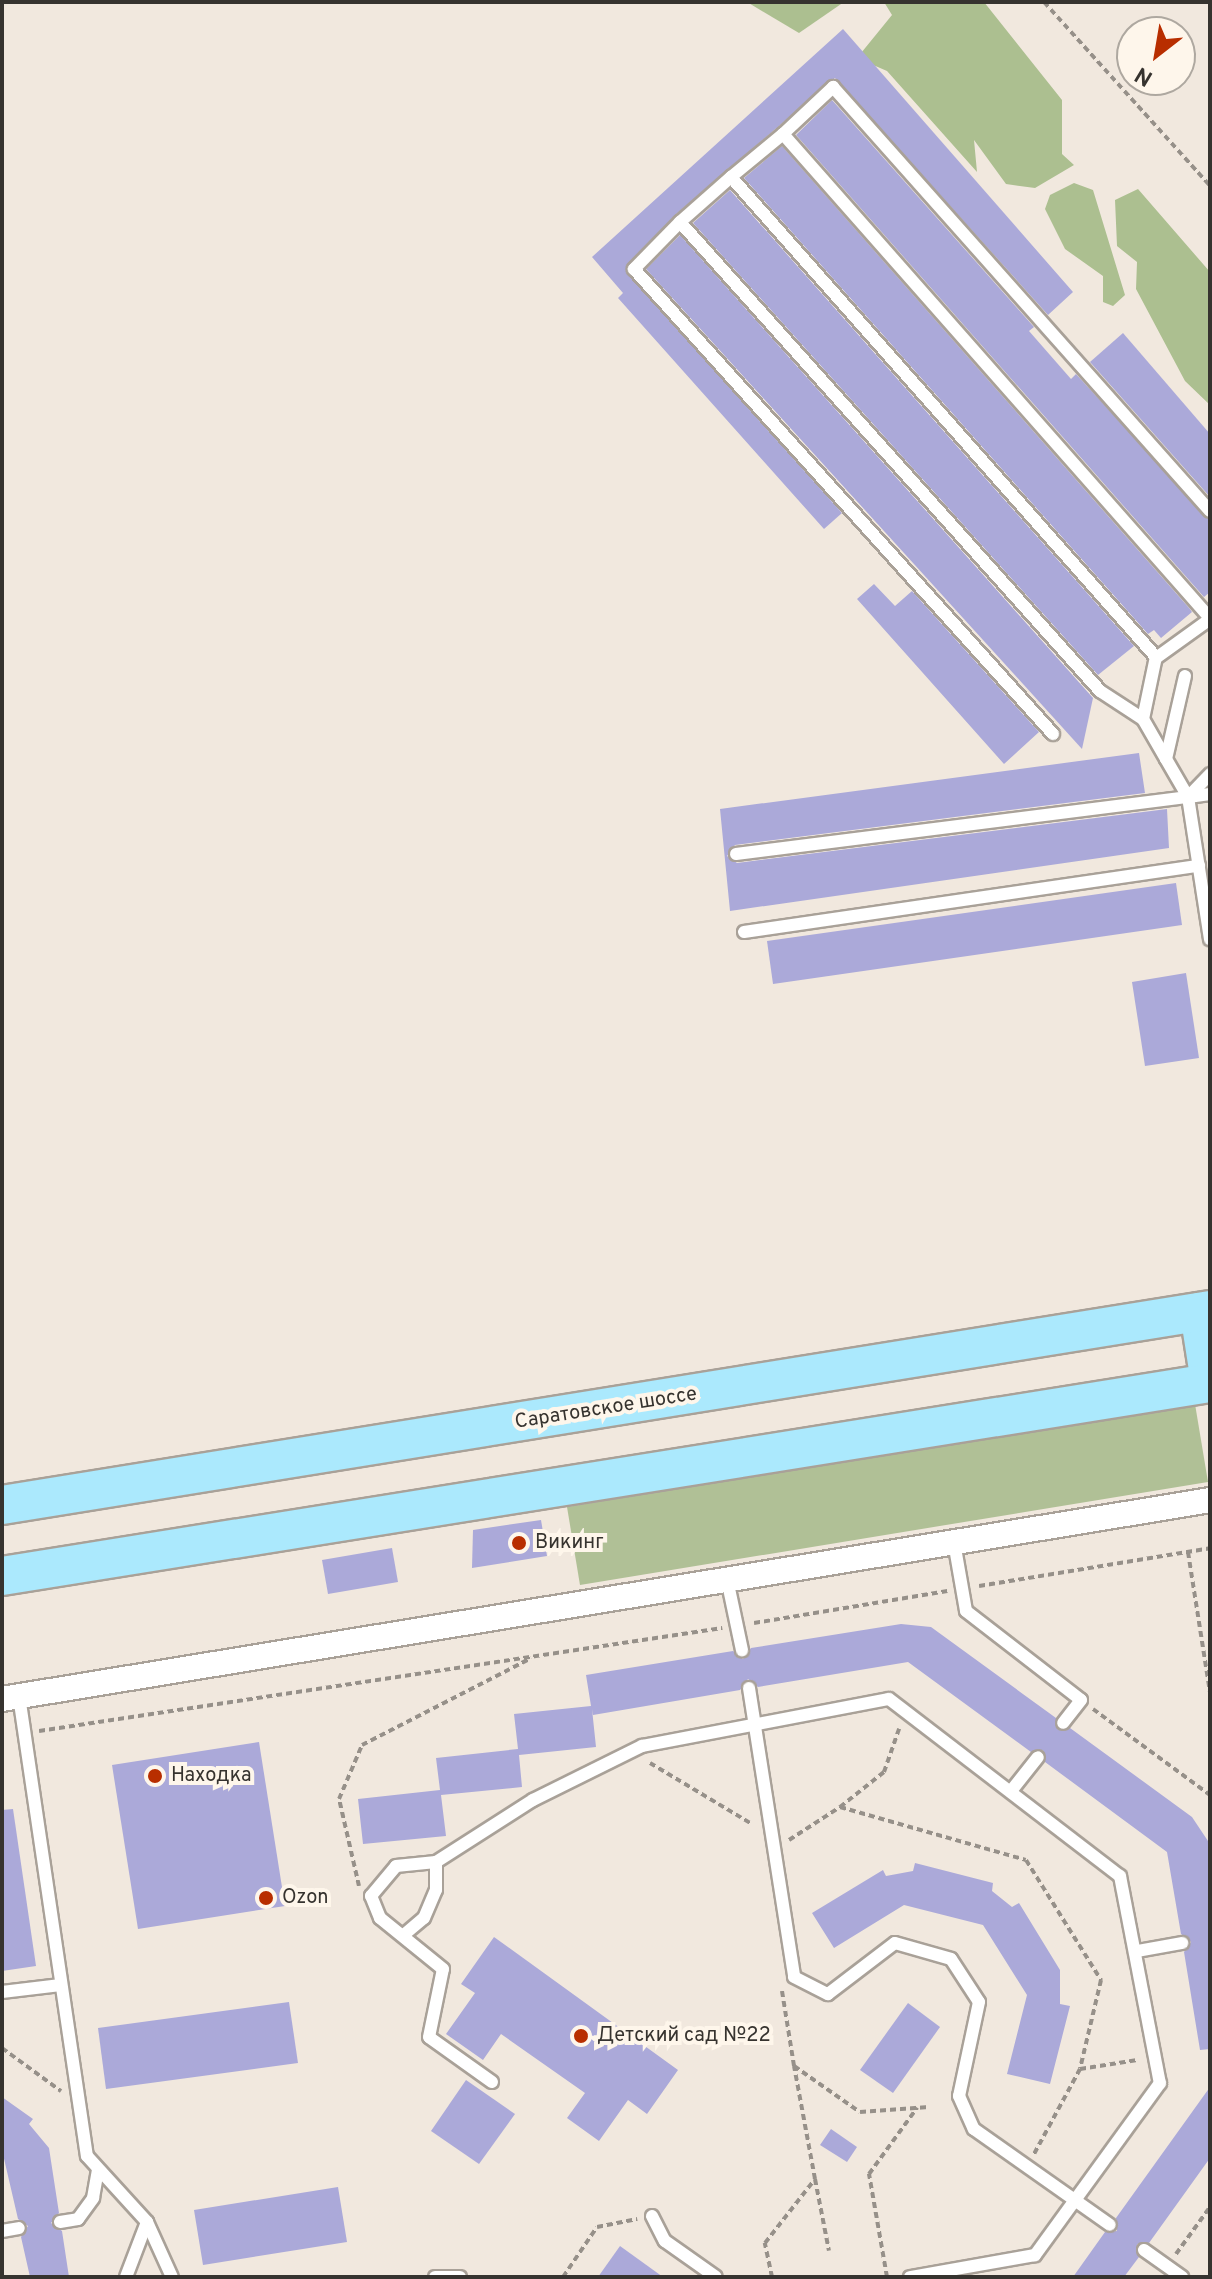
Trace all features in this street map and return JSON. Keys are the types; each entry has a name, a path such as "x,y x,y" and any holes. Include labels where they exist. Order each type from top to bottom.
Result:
{"main road":[{"path":"2,1576 1210,1383 1204,1311"},
{"name":"Саратовское шоссе","path":"2,1505 1204,1311"}],"street":[{"path":"10,1698 1210,1500"}],"lane":[{"path":"1053,734 634,269 680,222 833,87 1210,511"},
{"path":"783,134 1210,619 1156,658 1143,719"},
{"path":"731,177 1156,658"},
{"path":"680,222 1100,691 1143,719 1188,797 1210,939"},
{"path":"1166,759 1185,676"},
{"path":"1188,797 1210,774"},
{"path":"736,854 1210,794"},
{"path":"744,932 1199,866"},
{"path":"954,1542 966,1611 1081,1700 1063,1723"},
{"path":"727,1579 742,1650"},
{"path":"749,1688 794,1977 828,1994 895,1943 951,1959 979,2002 959,2096 974,2129 1110,2225"},
{"path":"10,1698 24,1733 87,2156 147,2222 172,2277"},
{"path":"492,2082 429,2037 443,1969 406,1933 380,1918 371,1896 396,1866 436,1862 533,1800 631,1752 753,1721 889,1699 1120,1876 1137,1951 1160,2083 1035,2255 910,2277"},
{"path":"1011,1791 1038,1757"},
{"path":"406,1933 424,1918 436,1890 436,1862"},
{"path":"1137,1951 1182,1943"},
{"path":"2,1992 61,1985"},
{"path":"60,2222 78,2219 93,2198 98,2169"},
{"path":"652,2216 665,2241 716,2277"},
{"path":"126,2277 147,2222"},
{"path":"2,2231 19,2228"},
{"path":"1144,2250 1182,2277"},
{"path":"435,2277 460,2277"}],"path":[{"path":"1044,2 1210,186"},
{"path":"24,1733 735,1626 1210,1548"},
{"path":"1188,1552 1210,1692"},
{"path":"371,1896 358,1886 339,1799 348,1765 362,1745 537,1655"},
{"path":"1081,1700 1210,1795"},
{"path":"773,1850 840,1807 884,1772 906,1711"},
{"path":"631,1752 757,1828"},
{"path":"840,1807 1026,1860 1101,1980 1080,2069 1027,2166"},
{"path":"781,1979 829,2251"},
{"path":"2,2048 79,2104"},
{"path":"1080,2069 1156,2057"},
{"path":"794,2066 860,2112 929,2107"},
{"path":"887,2277 869,2174 917,2108"},
{"path":"772,2277 765,2243 815,2179"},
{"path":"1167,2266 1210,2207"},
{"path":"563,2277 597,2227 652,2216"}],"green space":[{"path":"747,2 844,2 799,33"},
{"path":"884,2 984,2 1062,100 1062,154 1074,165 1035,188 1006,184 974,140 977,172 887,71 857,58 892,15"},
{"path":"1074,183 1093,190 1125,295 1113,306 1103,302 1103,276 1065,249 1045,209 1050,195"},
{"path":"1138,189 1210,272 1210,405 1185,381 1136,289 1137,262 1117,246 1115,200"},
{"path":"1195,1404 1208,1482 580,1585 567,1507"}],"building":[{"path":"843,29 1073,292 1048,315 835,78 674,216 626,272 842,513 824,529 618,298 623,293 592,257"},
{"path":"832,100 1034,327 1029,331 1071,379 1076,374 1210,520 1210,592 1204,597 796,135"},
{"path":"782,146 1190,609 1192,612 1161,638 1154,630 1148,634 744,178"},
{"path":"730,190 1134,646 1098,675 693,223"},
{"path":"680,235 1093,698 1082,749 646,269"},
{"path":"1123,333 1210,434 1210,497 1090,362"},
{"path":"874,584 895,606 912,591 1039,732 1004,764 857,599"},
{"path":"1139,753 1145,793 735,845 727,856 737,863 1167,809 1169,848 730,911 720,809"},
{"path":"1176,883 1182,925 773,984 767,941"},
{"path":"1186,973 1199,1058 1145,1066 1132,982"},
{"path":"541,1520 547,1556 472,1568 473,1530"},
{"path":"392,1548 398,1582 328,1594 322,1560"},
{"path":"901,1624 931,1627 1056,1718 1058,1730 1070,1728 1192,1817 1210,1844 1210,2049 1200,2050 1184,1952 1191,1942 1181,1934 1167,1852 1045,1762 1043,1750 1031,1752 908,1662 758,1687 748,1679 740,1690 593,1715 592,1709 596,1747 519,1755 522,1787 441,1795 446,1836 363,1844 358,1799 440,1790 436,1758 518,1749 514,1714 591,1706 586,1675 733,1651 743,1659 751,1648"},
{"path":"259,1742 285,1906 138,1929 112,1765"},
{"path":"13,1809 36,1966 2,1971 2,1810"},
{"path":"915,1863 993,1883 992,1891 1012,1907 1019,1903 1060,1970 1060,2004 1070,2006 1050,2084 1007,2074 1027,1995 983,1925 904,1905 834,1948 812,1913 883,1870 886,1876 913,1871"},
{"path":"494,1937 678,2070 647,2114 628,2100 599,2141 567,2118 585,2093 501,2034 483,2060 446,2034 475,1993 461,1984"},
{"path":"289,2002 298,2063 106,2089 98,2028"},
{"path":"908,2003 940,2027 893,2093 860,2070"},
{"path":"466,2080 515,2114 479,2164 431,2131"},
{"path":"1210,2087 1210,2158 1149,2243 1137,2244 1139,2257 1124,2277 1073,2277 1105,2232 1117,2231 1116,2218"},
{"path":"2,2097 33,2119 29,2124 49,2148 59,2213 51,2223 62,2231 69,2277 30,2277 21,2237 28,2226 18,2219 2,2150"},
{"path":"831,2129 857,2147 847,2162 820,2145"},
{"path":"338,2187 347,2242 203,2265 194,2210"},
{"path":"620,2246 663,2277 598,2277"}],"place":[{"name":"Викинг","path":"519,1543"},
{"name":"Находка","path":"155,1776"},
{"name":"Ozon","path":"266,1898"},
{"name":"Детский сад №22","path":"581,2036"}]}
